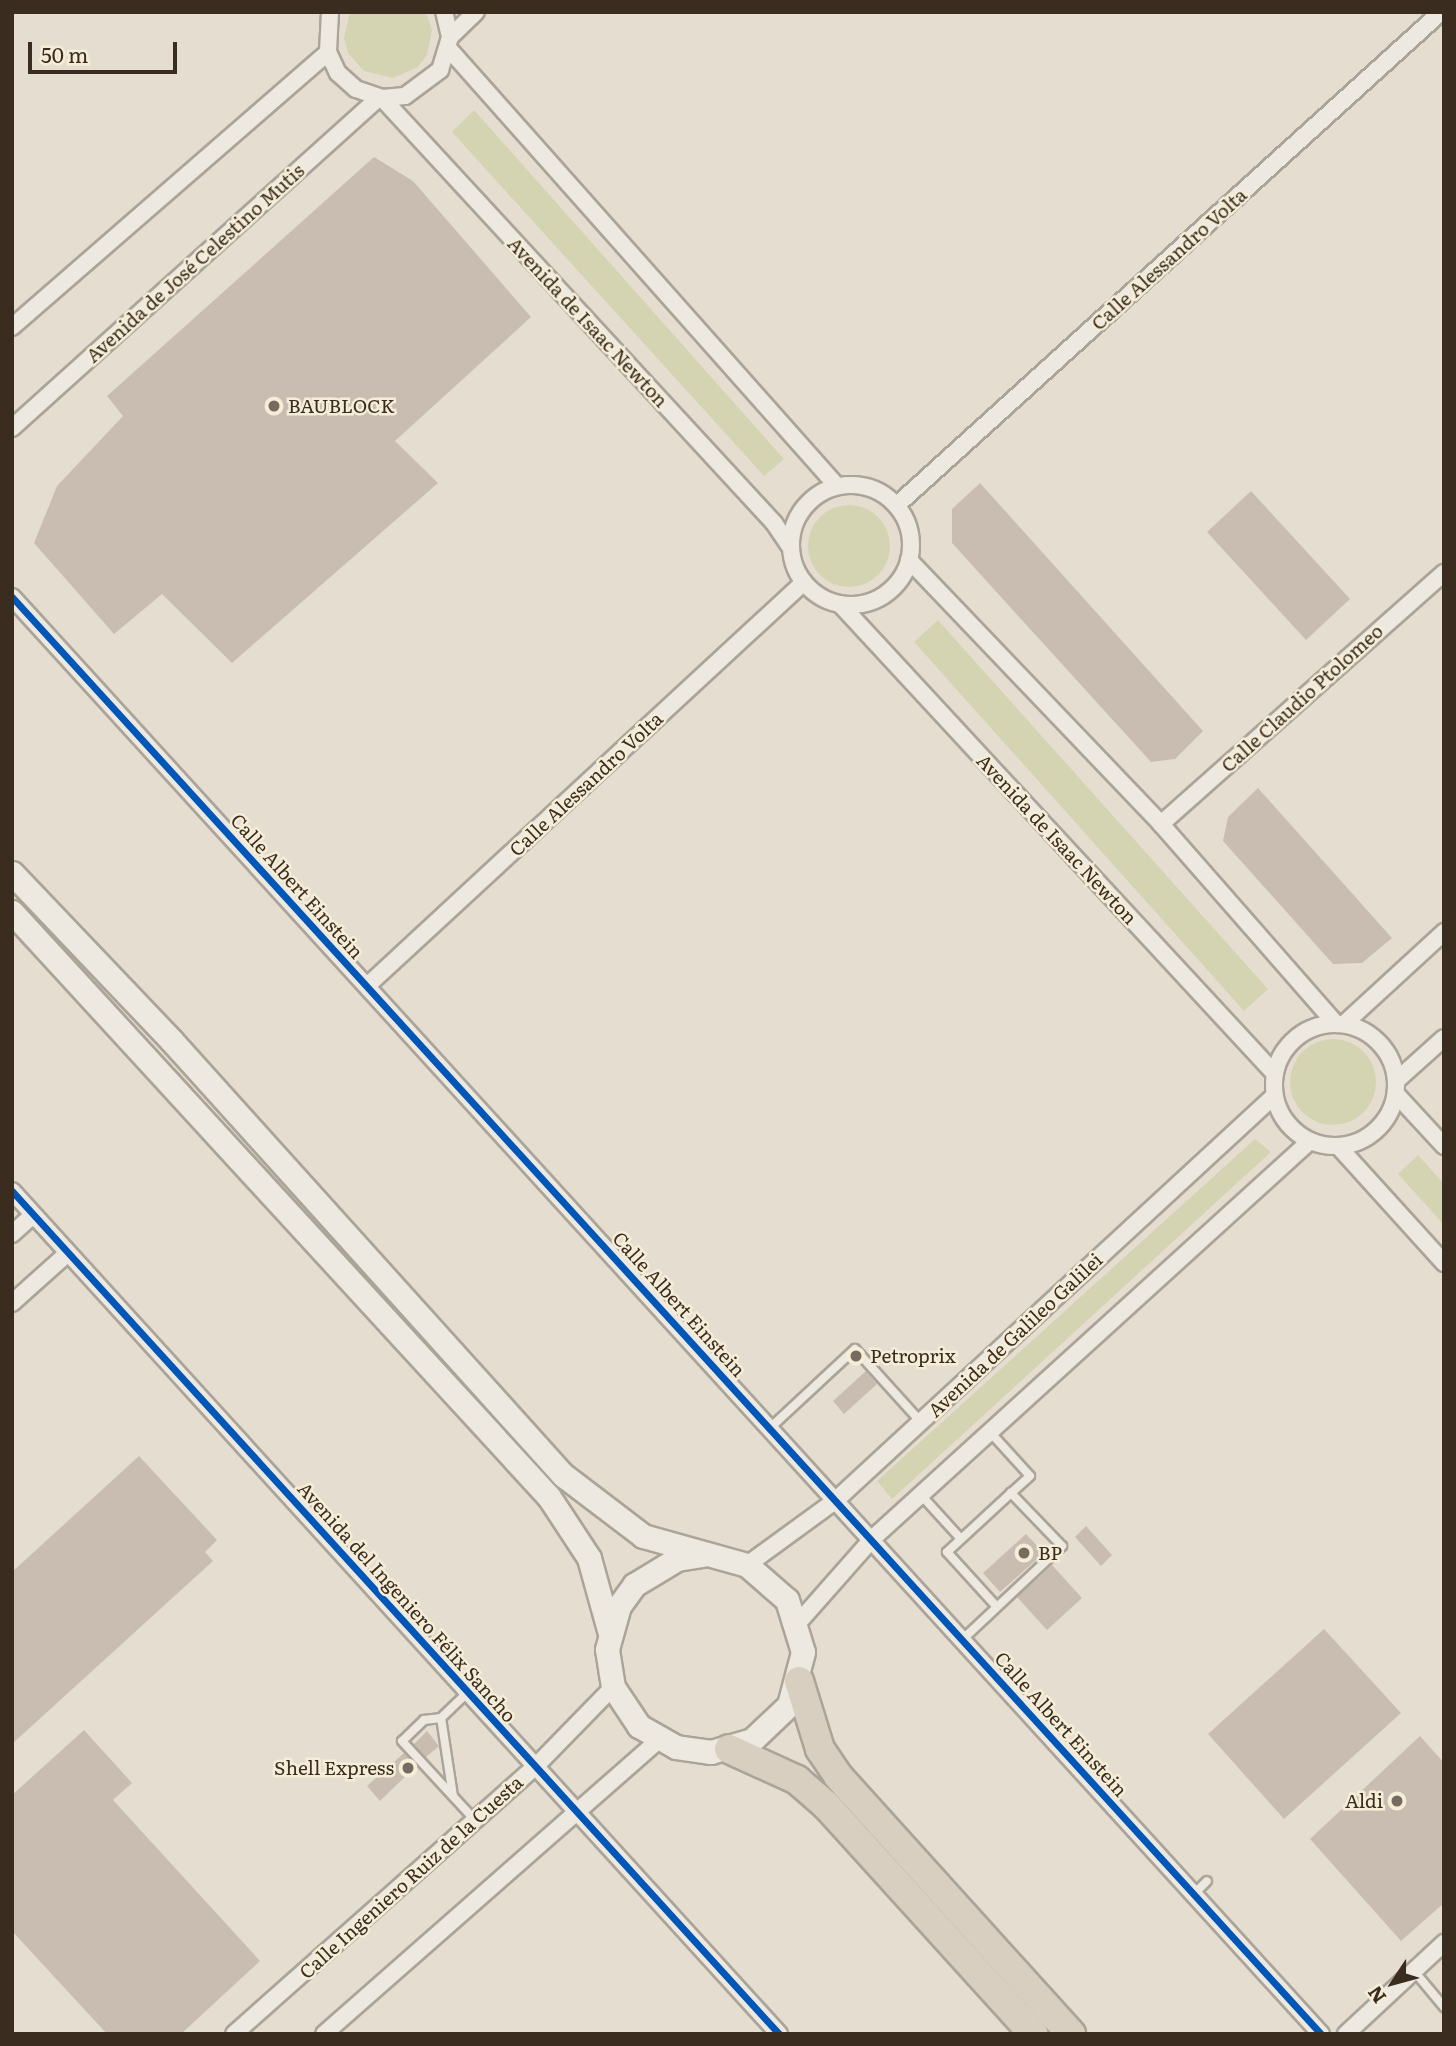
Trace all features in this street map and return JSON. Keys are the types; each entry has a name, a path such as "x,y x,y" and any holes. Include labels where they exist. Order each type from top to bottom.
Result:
{"highway":[{"path":"799,1681 820,1749 838,1776 1070,2034"},
{"path":"729,1749 797,1780 826,1805 1034,2034"}],"main road":[{"path":"12,873 171,1040 563,1475 643,1536 703,1555 747,1565 787,1600 798,1623 799,1681 773,1725 729,1749 693,1751 659,1740 623,1708 613,1687 610,1630 589,1558 549,1497 12,912"},
{"path":"610,1630 634,1585 677,1559 703,1555"}],"street":[{"path":"12,327 328,52 330,12"},
{"path":"444,12 449,43 837,486"},
{"path":"380,98 425,86 449,43 476,12"},
{"name":"Calle Alessandro Volta","path":"897,505 1441,12"},
{"name":"Avenida de Isaac Newton","path":"328,52 338,73 356,89 380,98 774,523 791,548"},
{"name":"Avenida de José Celestino Mutis","path":"12,428 380,98"},
{"path":"837,486 869,488 897,505 910,531 909,560 900,581 883,596 862,604 840,604 804,582 791,548 803,509 837,486"},
{"path":"909,560 1161,824 1340,1024 1380,1043 1396,1087 1444,1146"},
{"name":"Calle Claudio Ptolomeo","path":"1161,824 1444,573"},
{"name":"Calle Alessandro Volta","path":"367,986 804,582"},
{"name":"Calle Albert Einstein","path":"12,597 1321,2034"},
{"name":"Avenida de Isaac Newton","path":"840,604 1275,1074"},
{"path":"1444,932 1340,1024 1311,1029 1290,1043 1275,1074 1275,1096 1293,1130 1310,1141 1338,1146 1376,1130 1396,1087 1444,1038"},
{"name":"Avenida de Galileo Galilei","path":"747,1565 836,1500 1275,1096"},
{"path":"798,1623 872,1539 1310,1141"},
{"path":"1338,1146 1444,1263"},
{"name":"Avenida del Ingeniero Félix Sancho","path":"12,1191 579,1811 779,2034"},
{"path":"12,1234 33,1215"},
{"path":"12,1303 68,1253"},
{"name":"Calle Ingeniero Ruiz de la Cuesta","path":"234,2034 536,1766 613,1687"},
{"path":"324,2034 659,1740"},
{"path":"1346,2034 1444,1943"}],"lane":[{"path":"770,1428 855,1349 921,1422"},
{"path":"990,1432 1030,1476 947,1552 997,1606"},
{"path":"963,1639 1062,1546 1011,1493"},
{"path":"921,1495 961,1539"},
{"path":"468,1692 441,1718 424,1720 402,1741 475,1821"},
{"path":"441,1718 453,1796"},
{"path":"1194,1894 1207,1881"},
{"path":"1414,1970 1444,2007"}],"green space":[{"path":"350,12 426,12 432,30 427,55 418,67 393,78 364,71 348,53 344,38"},
{"path":"474,110 784,459 764,476 452,132"},
{"path":"841,505 857,505 872,512 883,523 890,538 887,562 878,575 857,587 841,587 826,580 815,569 808,554 808,538 815,523 826,512"},
{"path":"938,620 1268,989 1244,1011 914,642"},
{"path":"1333,1039 1357,1046 1369,1058 1376,1082 1369,1106 1357,1118 1333,1125 1309,1118 1297,1106 1290,1082 1297,1058 1309,1046"},
{"path":"1255,1139 1271,1152 892,1499 877,1481"},
{"path":"1418,1155 1444,1184 1444,1225 1398,1174"}],"building":[{"name":"BAUBLOCK","path":"374,157 413,181 531,317 395,441 438,483 232,663 162,594 114,634 34,543 57,486 123,416 107,396"},
{"path":"980,483 1203,731 1175,759 1151,762 952,543 952,509"},
{"path":"1251,491 1350,599 1306,640 1207,532"},
{"path":"1258,788 1392,938 1362,963 1333,964 1223,841 1228,817"},
{"path":"866,1371 877,1384 844,1414 833,1401"},
{"path":"139,1456 217,1540 205,1552 213,1561 12,1744 12,1572"},
{"path":"1086,1526 1112,1555 1101,1566 1075,1537"},
{"path":"1026,1534 1044,1553 1000,1592 983,1573"},
{"path":"1052,1565 1082,1598 1047,1630 1017,1597"},
{"path":"1324,1629 1401,1713 1284,1819 1208,1734"},
{"path":"84,1730 132,1783 113,1800 260,1961 181,2034 107,2034 12,1931 12,1795"},
{"path":"427,1731 439,1746 426,1757 414,1744"},
{"name":"Aldi","path":"1420,1736 1444,1763 1444,1903 1401,1941 1310,1839"},
{"path":"404,1753 416,1766 380,1801 367,1786"}],"cycle path":[{"path":"12,597 1321,2034"},
{"path":"12,1191 779,2034"}],"place":[{"name":"BAUBLOCK","path":"274,406"},
{"name":"Petroprix","path":"856,1356"},
{"name":"BP","path":"1024,1553"},
{"name":"Shell Express","path":"408,1768"},
{"name":"Aldi","path":"1397,1801"}]}
